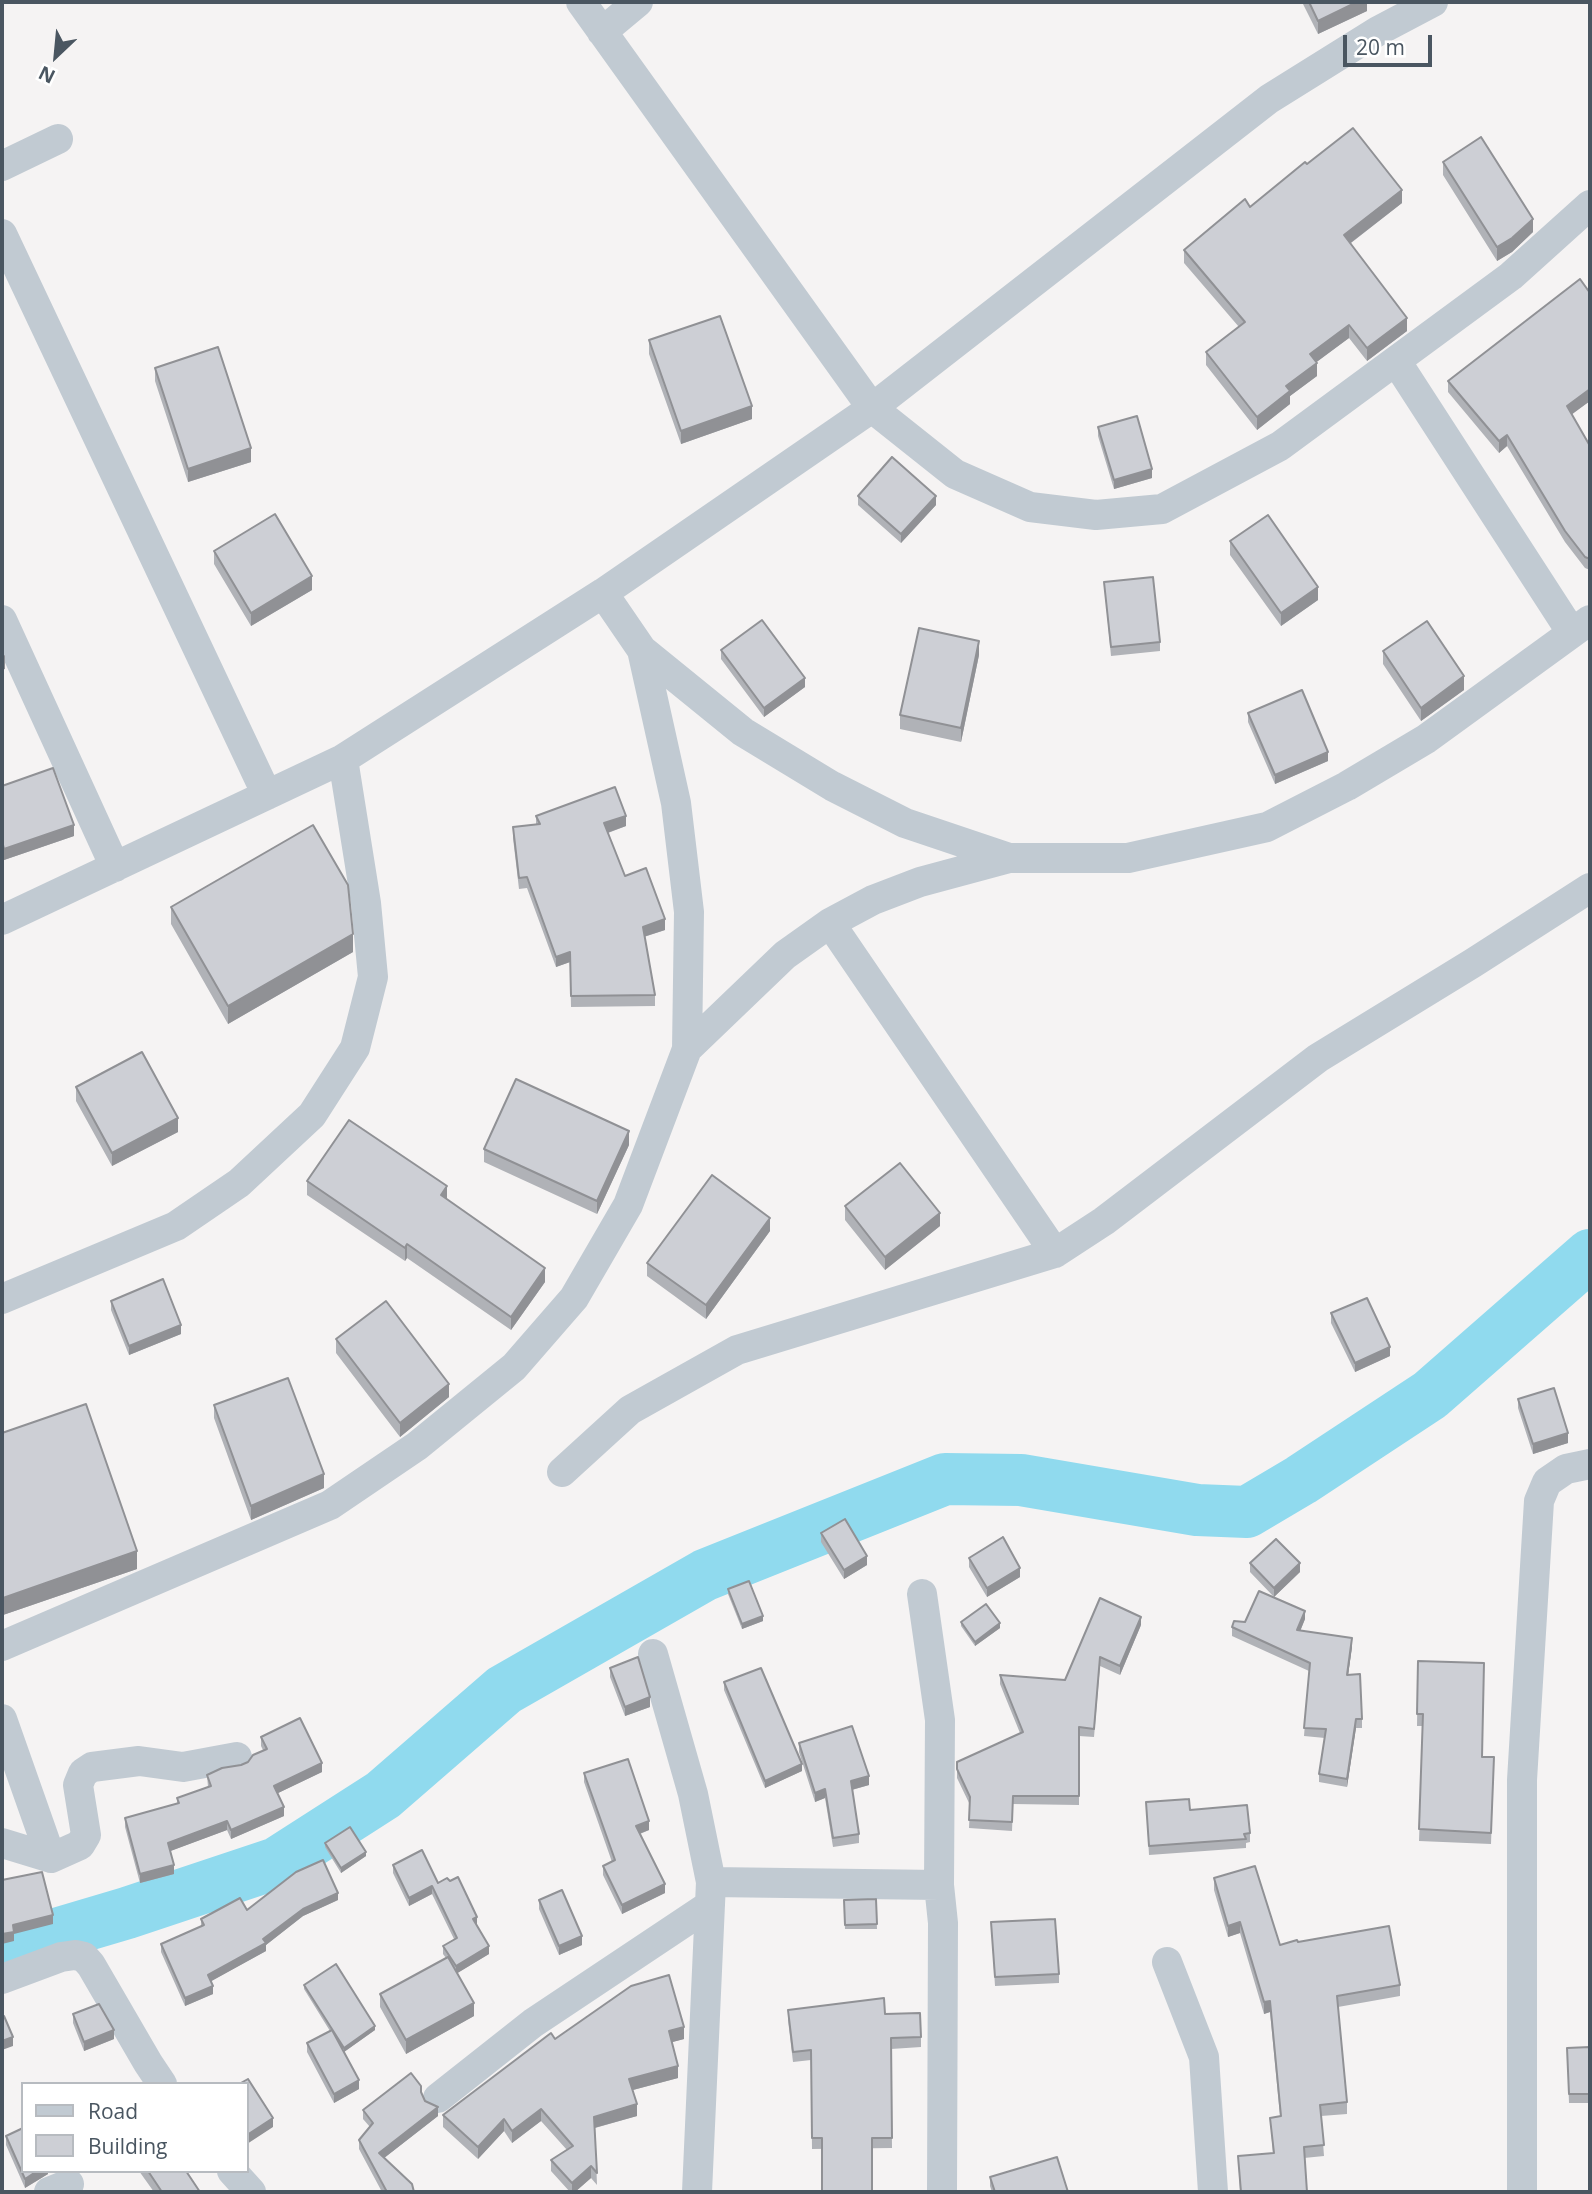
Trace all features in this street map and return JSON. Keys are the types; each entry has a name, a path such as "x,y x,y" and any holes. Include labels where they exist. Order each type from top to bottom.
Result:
{"street":[{"path":"581,2 872,408 955,474 1030,508 1096,515 1162,509 1280,446 1511,276 1590,205"},
{"path":"602,32 638,2"},
{"path":"2,920 343,759 603,593 872,408 1269,99 1378,31 1433,2"},
{"path":"2,166 58,139"},
{"path":"2,234 267,795"},
{"path":"687,1049 785,955 830,923 873,900 920,882 1009,858 1128,858 1267,827 1347,786 1426,739 1581,626 1396,361"},
{"path":"603,593 642,650 743,732 832,786 905,823 1009,858"},
{"path":"2,620 115,866"},
{"path":"2,1646 330,1505 417,1446 514,1367 574,1297 628,1205 687,1049 689,912 676,803 642,650"},
{"path":"2,1299 176,1226 240,1183 312,1115 348,1060 355,1048 373,977 366,902 343,759"},
{"path":"562,1472 630,1410 737,1350 1055,1253 1104,1222 1318,1058 1484,957 1590,888"},
{"path":"830,923 1055,1253"},
{"path":"1522,2192 1522,1780 1539,1501 1547,1482 1566,1469 1590,1464"},
{"path":"922,1594 940,1720 939,1885 943,1923 942,2192"},
{"path":"653,1654 693,1794 710,1893 696,2192"},
{"path":"2,1719 51,1858"},
{"path":"2,1843 51,1858 80,1845 86,1835 78,1785 83,1773 92,1767 139,1761 183,1767 237,1758"},
{"path":"438,2098 533,2023 710,1893 939,1885"},
{"path":"2,1979 61,1957 84,1957 92,1965 161,2082"},
{"path":"1167,1962 1204,2057 1213,2192"},
{"path":"234,2173 251,2192"}],"building":[{"path":"1309,2 1357,2 1318,21"},
{"path":"1353,128 1402,190 1344,235 1407,318 1367,348 1349,325 1310,354 1317,363 1286,386 1290,391 1257,417 1206,352 1245,322 1184,250 1245,199 1250,207 1305,162 1307,164"},
{"path":"1481,137 1533,219 1512,238 1497,247 1443,162"},
{"path":"1580,279 1590,293 1590,389 1567,406 1590,446 1590,559 1585,557 1565,531 1507,435 1499,441 1448,381"},
{"path":"720,316 752,406 681,431 649,340"},
{"path":"218,347 251,448 188,469 155,368"},
{"path":"1137,416 1152,469 1114,480 1098,427"},
{"path":"892,457 936,496 901,534 858,496"},
{"path":"275,514 312,576 251,613 214,551"},
{"path":"1268,515 1318,587 1281,613 1230,541"},
{"path":"1153,577 1160,642 1111,647 1104,582"},
{"path":"762,620 805,678 764,708 721,650"},
{"path":"1427,621 1464,676 1421,708 1383,651"},
{"path":"919,628 979,641 961,728 900,715"},
{"path":"1302,690 1328,752 1275,775 1248,713"},
{"path":"53,768 74,825 4,849 2,786"},
{"path":"615,787 626,816 604,823 625,876 646,868 665,919 643,927 655,995 571,996 570,952 556,957 527,877 519,878 513,827 540,824 536,816"},
{"path":"313,825 348,885 353,934 228,1006 171,907"},
{"path":"142,1052 178,1118 112,1153 76,1087"},
{"path":"516,1079 629,1131 597,1201 484,1149"},
{"path":"349,1120 447,1186 441,1195 545,1268 511,1317 407,1244 405,1248 307,1181"},
{"path":"900,1163 940,1213 885,1257 845,1206"},
{"path":"712,1175 770,1218 706,1305 647,1263"},
{"path":"163,1279 181,1325 129,1346 111,1301"},
{"path":"1367,1298 1390,1347 1355,1363 1331,1313"},
{"path":"386,1301 449,1384 400,1423 336,1339"},
{"path":"288,1378 324,1474 251,1506 214,1405"},
{"path":"1554,1388 1568,1433 1533,1444 1518,1399"},
{"path":"86,1404 137,1551 3,1598 2,1433"},
{"path":"845,1519 867,1556 844,1570 821,1533"},
{"path":"1003,1537 1020,1568 987,1588 969,1558"},
{"path":"1276,1539 1300,1563 1274,1588 1250,1563"},
{"path":"749,1581 763,1616 742,1624 728,1589"},
{"path":"1259,1591 1305,1611 1297,1630 1352,1638 1347,1675 1360,1674 1362,1719 1356,1719 1347,1779 1319,1774 1326,1729 1304,1728 1310,1663 1232,1627 1234,1621 1245,1622"},
{"path":"1100,1598 1141,1617 1120,1666 1100,1657 1094,1729 1079,1727 1079,1796 1013,1796 1012,1822 969,1820 970,1797 957,1769 957,1762 1023,1732 1000,1675 1065,1680"},
{"path":"986,1604 1000,1623 975,1642 961,1622"},
{"path":"638,1657 650,1697 625,1707 610,1668"},
{"path":"1418,1661 1484,1663 1482,1757 1494,1757 1491,1833 1419,1829 1423,1714 1417,1714"},
{"path":"761,1668 802,1764 765,1781 724,1682"},
{"path":"300,1718 322,1763 274,1786 284,1807 231,1830 227,1821 168,1843 174,1865 140,1874 125,1818 179,1803 177,1798 211,1786 207,1775 222,1768 248,1762 253,1755 267,1749 261,1737"},
{"path":"852,1726 869,1776 851,1781 859,1834 833,1838 825,1789 815,1793 799,1743"},
{"path":"628,1759 649,1821 636,1826 665,1884 622,1905 603,1866 615,1860 584,1773"},
{"path":"1189,1799 1190,1810 1247,1805 1250,1833 1244,1834 1246,1839 1149,1846 1146,1802"},
{"path":"350,1827 366,1852 341,1868 325,1843"},
{"path":"422,1850 438,1883 447,1878 450,1881 458,1877 477,1917 473,1919 489,1946 456,1966 443,1946 457,1938 432,1886 409,1898 393,1865"},
{"path":"323,1860 338,1893 303,1909 263,1939 266,1943 208,1975 213,1986 185,1998 161,1944 204,1925 201,1919 240,1898 247,1910 296,1872"},
{"path":"1255,1866 1280,1945 1389,1926 1400,1985 1337,1996 1347,2102 1320,2105 1324,2145 1304,2147 1307,2192 1241,2192 1238,2156 1274,2153 1270,2118 1281,2116 1270,2001 1264,2002 1240,1922 1228,1926 1214,1878"},
{"path":"42,1872 53,1915 13,1925 14,1932 2,1934 2,1880"},
{"path":"562,1890 582,1936 559,1946 539,1900"},
{"path":"876,1899 877,1924 845,1925 844,1900"},
{"path":"1055,1919 1059,1974 995,1977 991,1922"},
{"path":"448,1957 474,2003 406,2040 380,1994"},
{"path":"336,1964 375,2026 344,2048 304,1985"},
{"path":"669,1975 684,2027 669,2031 678,2066 629,2079 637,2104 594,2117 597,2173 591,2166 572,2183 551,2160 573,2146 541,2109 512,2131 504,2119 478,2147 443,2115 551,2033 555,2039 631,1986"},
{"path":"884,1998 885,2014 920,2013 921,2037 891,2038 892,2138 872,2138 872,2192 822,2192 822,2138 812,2138 811,2050 793,2052 788,2010"},
{"path":"99,2004 114,2030 84,2042 73,2014"},
{"path":"4,2016 13,2037 2,2041 2,2017"},
{"path":"332,2030 359,2080 334,2094 307,2043"},
{"path":"1590,2047 1590,2094 1569,2094 1567,2048"},
{"path":"411,2073 421,2086 425,2101 438,2107 379,2153 412,2184 414,2192 387,2192 359,2140 373,2123 363,2110"},
{"path":"248,2079 273,2118 248,2134 248,2082 243,2082"},
{"path":"21,2129 21,2170 6,2136"},
{"path":"1057,2157 1068,2192 995,2192 990,2177"},
{"path":"22,2173 34,2173 25,2179"},
{"path":"149,2173 187,2173 200,2192 162,2192"}],"waterway":[{"path":"2,1950 127,1913 277,1863 383,1795 504,1690 705,1575 945,1479 1021,1480 1197,1510 1247,1512 1301,1480 1430,1395 1590,1255"}]}
